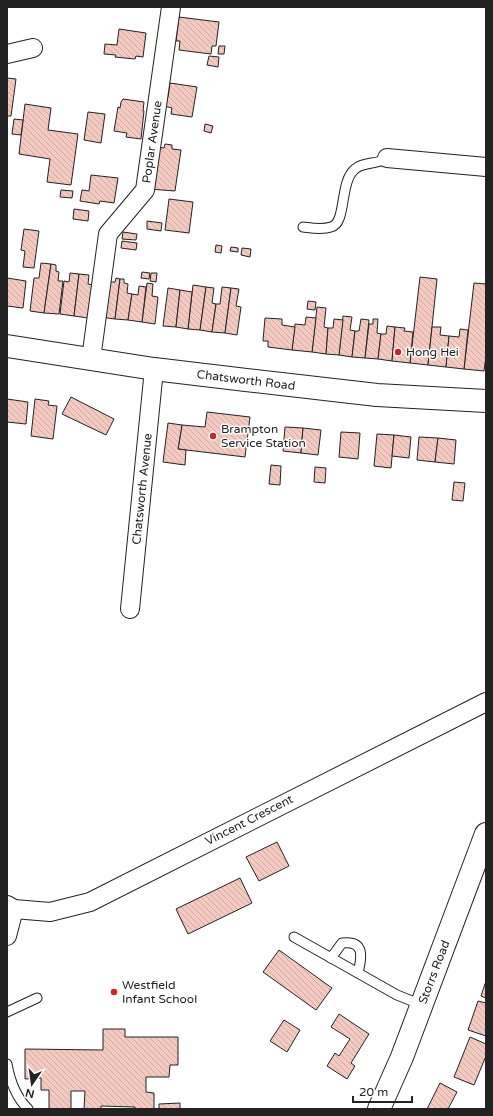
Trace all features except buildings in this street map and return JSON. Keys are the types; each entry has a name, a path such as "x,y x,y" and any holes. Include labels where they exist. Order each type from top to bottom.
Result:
{"main road":[{"name":"Chatsworth Road","path":"7,346 154,369 377,395 486,401"},
{"name":"Storrs Road","path":"378,1109 402,1058 486,834"}],"street":[{"name":"Poplar Avenue","path":"90,359 108,234 145,190 171,7"},
{"path":"7,54 33,48"},
{"path":"387,158 486,167"},
{"name":"Chatsworth Avenue","path":"130,609 154,369"},
{"name":"Vincent Crescent","path":"11,907 50,912 90,902 486,702"},
{"path":"7,936 11,907"}],"lane":[{"path":"303,227 322,228 332,227 337,224 340,216 346,183 354,169 359,166 382,162 387,158"},
{"path":"294,938 358,972 397,995 422,1005"},
{"path":"331,958 342,943 349,942 354,944 359,947 361,953 358,972"},
{"path":"7,1012 38,998"},
{"path":"7,1064 16,1096 28,1109"}],"place":[{"name":"Hong Hei","path":"398,352"},
{"name":"Brampton Service Station","path":"213,436"},
{"name":"Westfield Infant School","path":"114,992"}]}
